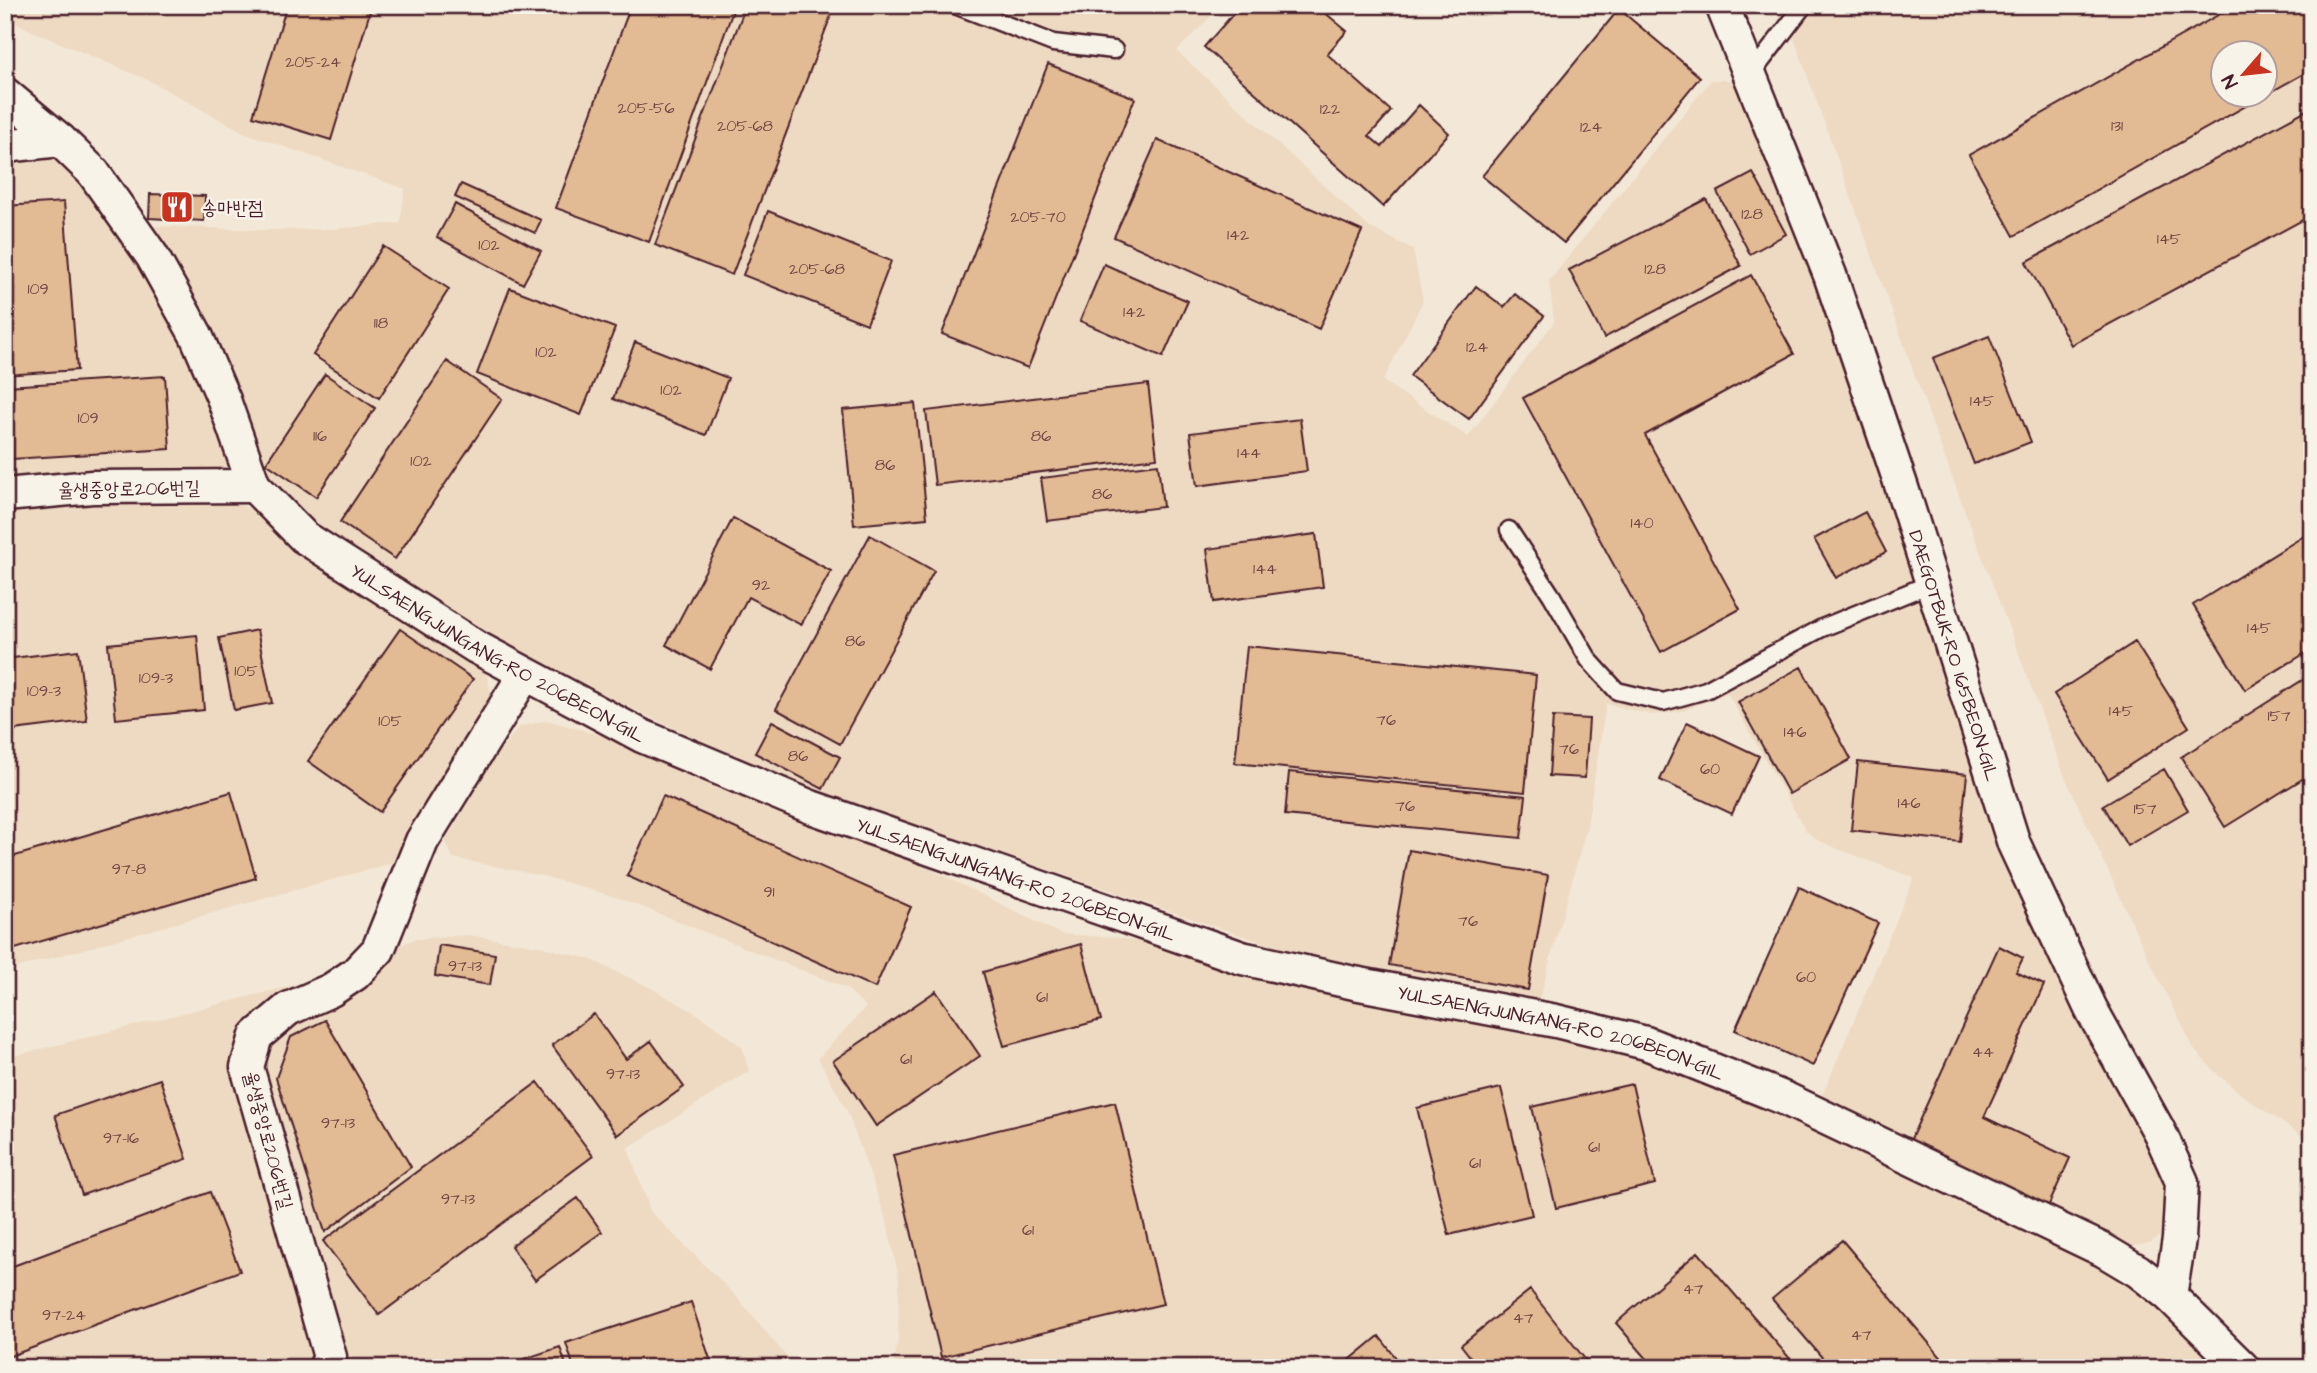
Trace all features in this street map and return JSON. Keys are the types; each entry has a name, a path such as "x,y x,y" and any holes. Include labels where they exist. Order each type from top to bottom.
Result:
{"street":[{"name":"DAEGOTBUK-RO 165BEON-GIL","path":"1722,5 1830,275 1932,583 2014,844 2091,1009 2160,1133 2182,1182 2179,1239 2170,1296"},
{"name":"YULSAENGJUNGANG-RO 206BEON-GIL","path":"5,94 93,172 145,245 197,335 224,400 254,486 304,537 476,647 642,736 811,807 1242,958 1354,983 1556,1021 1646,1043 1786,1099 2103,1250 2138,1271 2170,1296 2243,1368"},
{"path":"5,146 60,140"},
{"name":"율생중앙로206번길","path":"5,495 92,486 254,486"},
{"name":"율생중앙로206번길","path":"325,1368 330,1357 247,1067 256,1036 288,1009 331,990 355,974 378,950 422,841 525,674"}],"lane":[{"path":"955,5 1053,43 1114,50"},
{"path":"1750,76 1804,5"},
{"path":"1508,530 1552,596 1589,660 1617,691 1663,702 1706,690 1822,628 1932,583"}],"shaded area":[{"path":"5,5 1222,5 1177,51 1369,227 1413,249 1423,301 1383,381 1468,437 1554,322 1549,281 1711,80 1736,80 1803,241 1876,449 1941,660 2166,1175 2171,1215 2162,1234 2150,1243 2134,1246 2111,1241 1819,1103 1914,878 1817,840 1806,831 1727,693 1683,711 1652,715 1606,704 1587,826 1539,1001 1300,954 820,792 649,717 470,625 393,577 321,527 273,483 264,469 213,332 155,226 262,230 330,229 400,223 405,189 245,133 148,80 5,17"},
{"path":"1782,5 2312,5 2312,1143 2243,1096 2195,1051 2148,958 2065,777 1937,437"},
{"path":"54,158 67,162 130,245 172,319 205,392 230,458 224,468 213,474 5,486 5,163"},
{"path":"186,498 232,503 248,508 319,563 377,603 476,661 487,676 492,694 489,711 392,863 5,971 5,512"},
{"path":"547,720 614,739 771,806 910,859 1061,934 1121,938 1165,948 1266,981 1363,1003 1532,1031 1625,1051 1692,1075 2093,1259 2146,1299 2217,1368 893,1368 898,1339 899,1279 886,1219 847,1111 818,1058 866,1007 846,988 619,898 543,876 453,858 445,841 496,756 519,727"},
{"path":"469,935 539,946 590,959 701,1016 742,1047 749,1071 628,1148 651,1212 737,1297 796,1368 5,1368 5,1058 302,983 415,939"}],"building":[{"path":"287,5 372,5 331,140 253,116"},
{"path":"631,5 735,5 649,242 556,208"},
{"path":"746,5 835,5 732,275 655,245"},
{"path":"1241,5 1320,5 1318,7 1347,31 1327,54 1391,111 1369,136 1382,147 1419,105 1449,133 1383,207 1204,47"},
{"path":"2236,5 2312,5 2312,69 2278,88 2278,38 2208,38 2208,108 2242,108 2014,236 1969,155"},
{"path":"1619,9 1700,77 1564,243 1482,176"},
{"path":"1048,64 1135,98 1028,368 942,334"},
{"path":"2312,107 2312,215 2071,345 2026,262"},
{"path":"1157,140 1362,231 1319,329 1114,237"},
{"path":"1753,173 1786,234 1750,254 1717,192"},
{"path":"461,184 541,220 535,233 455,197"},
{"name":"송마반점","path":"150,194 205,196 204,221 149,218"},
{"path":"1706,199 1741,266 1604,338 1569,270"},
{"path":"64,202 77,370 5,375 5,206"},
{"path":"455,204 541,251 523,284 437,237"},
{"path":"768,211 891,261 867,324 743,275"},
{"path":"383,246 449,289 379,398 313,355"},
{"path":"1104,264 1188,301 1163,357 1080,321"},
{"path":"1751,275 1794,354 1645,435 1740,609 1661,652 1523,398"},
{"path":"1476,286 1504,307 1515,294 1544,316 1469,419 1410,376"},
{"path":"510,288 615,328 581,415 477,374"},
{"path":"1989,336 2031,442 1974,464 1933,358"},
{"path":"635,342 728,378 706,435 613,399"},
{"path":"447,361 502,399 395,559 340,522"},
{"path":"325,374 375,408 316,497 266,463"},
{"path":"165,376 170,449 12,459 7,386"},
{"path":"1148,384 1157,458 935,485 926,411"},
{"path":"915,403 927,518 854,525 843,410"},
{"path":"1300,419 1307,471 1197,486 1190,433"},
{"path":"1158,464 1163,507 1047,521 1041,478"},
{"path":"1865,512 1886,552 1836,578 1814,539"},
{"path":"733,518 831,571 801,625 748,597 710,669 666,645"},
{"path":"2312,531 2312,649 2245,690 2193,605"},
{"path":"1316,534 1323,587 1214,602 1207,549"},
{"path":"870,535 934,571 840,744 776,709"},
{"path":"400,629 473,679 380,812 308,761"},
{"path":"257,630 272,703 234,710 219,638"},
{"path":"197,635 204,710 116,719 108,644"},
{"path":"2135,642 2189,727 2108,779 2054,694"},
{"path":"1247,646 1536,675 1525,792 1235,763"},
{"path":"78,650 87,721 5,731 5,659"},
{"path":"1801,667 1851,759 1789,794 1738,702"},
{"path":"2312,674 2312,773 2225,827 2181,757"},
{"path":"1553,717 1589,719 1585,778 1549,776"},
{"path":"772,721 840,757 823,789 755,753"},
{"path":"1687,722 1759,756 1732,814 1660,780"},
{"path":"1858,762 1967,774 1960,842 1851,830"},
{"path":"2164,769 2188,810 2127,846 2103,805"},
{"path":"1289,772 1526,796 1521,838 1285,815"},
{"path":"231,792 256,878 5,952 5,859"},
{"path":"663,796 911,907 875,988 627,876"},
{"path":"1409,850 1548,875 1528,990 1389,965"},
{"path":"1799,887 1878,923 1813,1066 1735,1030"},
{"path":"1081,944 1101,1020 1004,1046 983,972"},
{"path":"439,945 495,954 490,985 435,976"},
{"path":"1999,946 2023,958 2016,972 2044,985 1984,1117 2070,1158 2048,1207 1909,1143"},
{"path":"936,991 980,1056 876,1126 833,1061"},
{"path":"594,1014 626,1059 651,1041 684,1087 617,1135 552,1045"},
{"path":"325,1020 411,1167 325,1232 276,1078 291,1037"},
{"path":"160,1079 187,1159 82,1195 55,1115"},
{"path":"538,1082 593,1156 379,1315 323,1241"},
{"path":"1632,1084 1655,1184 1556,1208 1532,1107"},
{"path":"1501,1088 1532,1215 1449,1235 1417,1108"},
{"path":"1115,1102 1163,1304 941,1357 893,1155"},
{"path":"210,1192 240,1271 5,1358 5,1269"},
{"path":"578,1198 602,1232 535,1280 511,1246"},
{"path":"1842,1240 1950,1368 1831,1368 1772,1299"},
{"path":"1698,1252 1798,1368 1655,1368 1616,1323"},
{"path":"1530,1290 1592,1368 1479,1368 1461,1345"},
{"path":"691,1302 713,1368 574,1368 566,1343"},
{"path":"1379,1336 1404,1368 1340,1368"},
{"path":"560,1347 567,1368 497,1368"},
{"path":"266,1358 270,1368 241,1368"}],"place":[{"name":"송마반점","path":"177,207"}]}
